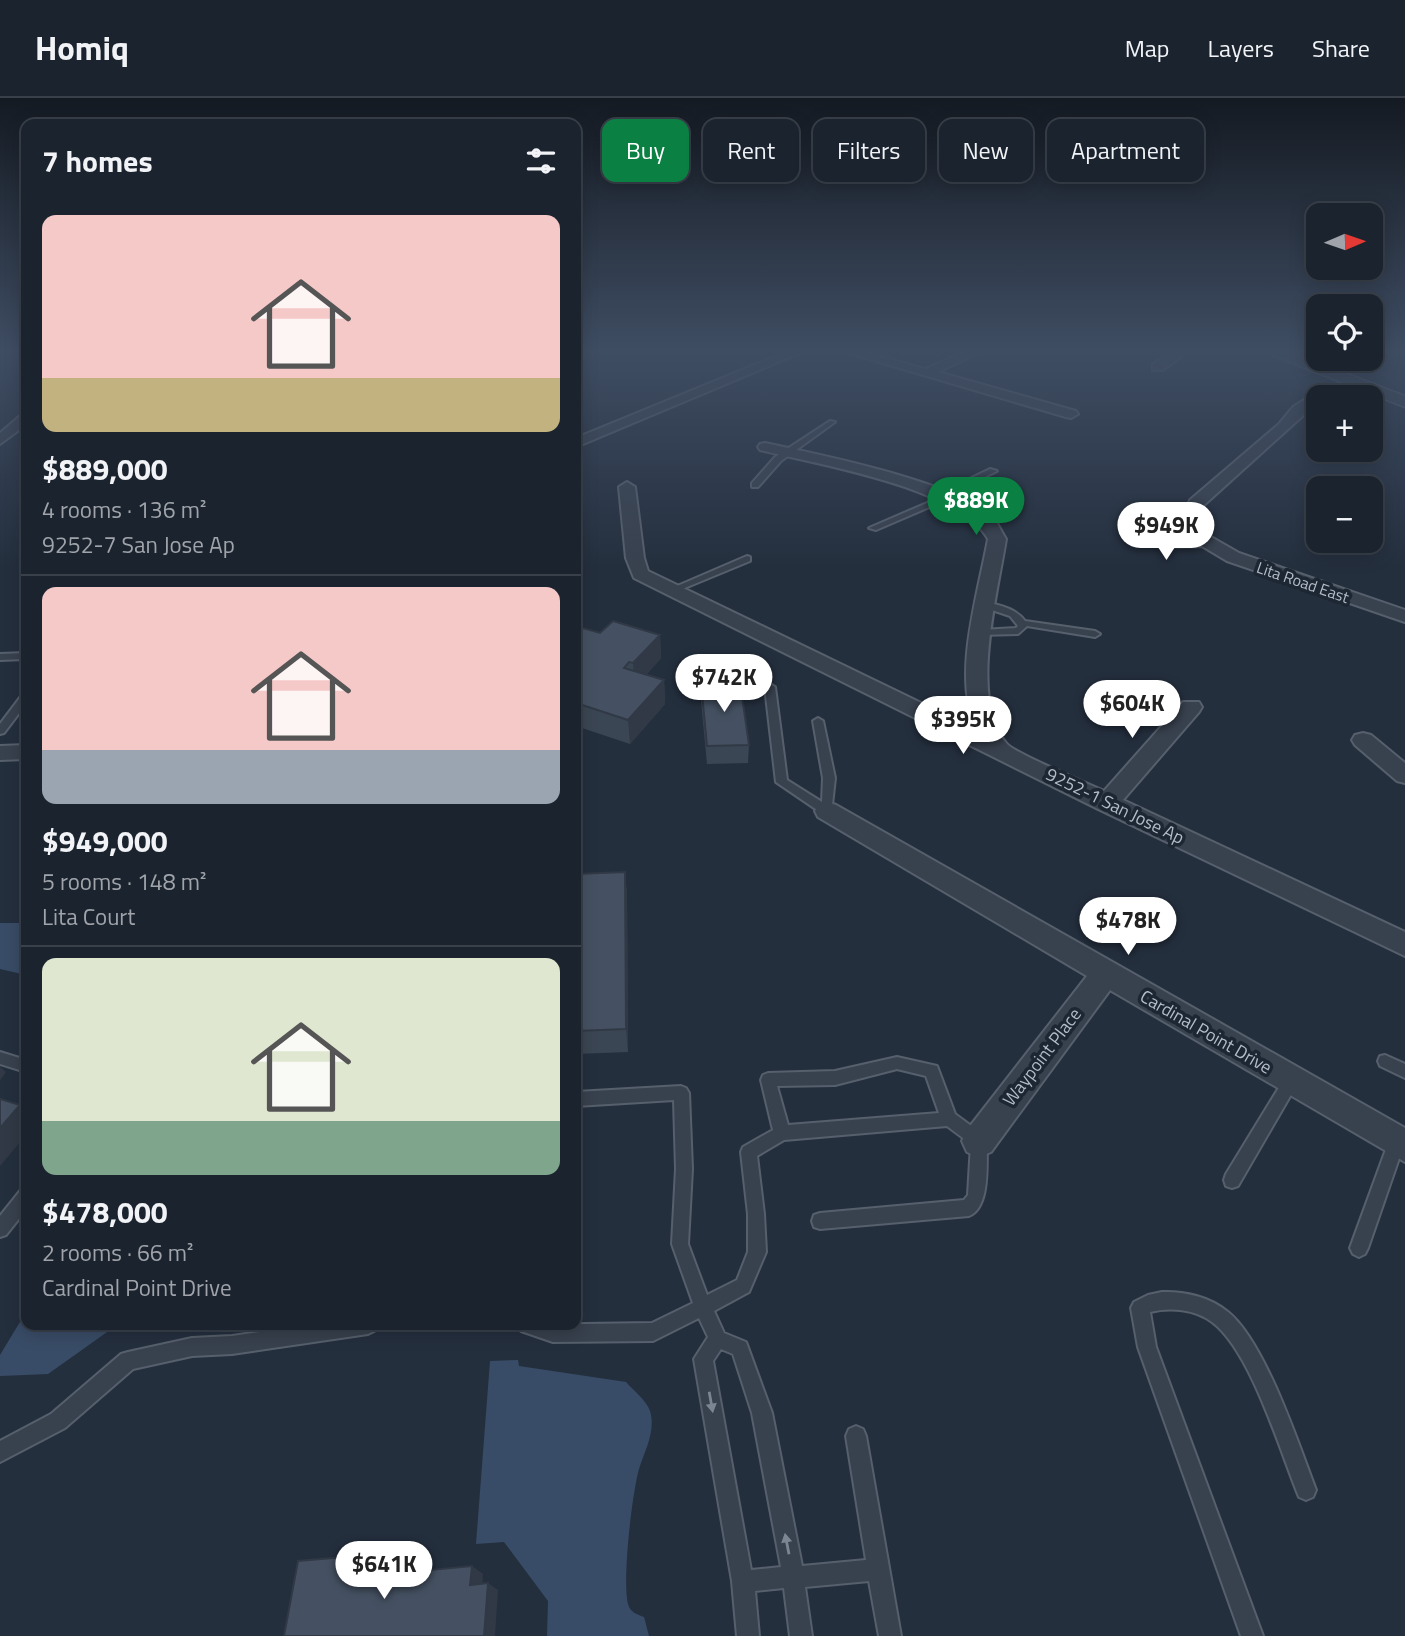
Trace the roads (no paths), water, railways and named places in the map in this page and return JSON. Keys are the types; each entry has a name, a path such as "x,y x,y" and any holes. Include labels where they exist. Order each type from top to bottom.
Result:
{"street":[{"path":"0,440 19,424"},
{"path":"581,441 622,424"},
{"path":"1136,535 1148,541 1168,543 1205,541 1191,519 1196,503 1284,424"},
{"path":"765,447 900,480 982,517 997,532 976,664 979,712 998,749"},
{"name":"9252-1 San Jose Ap","path":"627,488 637,569 640,574 1107,803 1405,945"},
{"name":"Lita Road East","path":"1205,541 1251,564 1405,616"},
{"path":"1107,803 1191,707"},
{"path":"1363,740 1405,775"},
{"path":"0,753 21,752"},
{"name":"Cardinal Point Drive","path":"827,811 1401,1144"},
{"name":"Waypoint Place","path":"978,1141 1106,973"}],"lane":[{"path":"755,485 772,464 829,424"},
{"path":"873,528 993,471"},
{"path":"672,590 747,559"},
{"path":"986,605 1011,611 1023,623 1096,634"},
{"path":"981,633 1018,631 1022,629 1023,623"},
{"path":"0,657 21,656"},
{"path":"771,687 782,782 827,811 829,778 818,721"},
{"path":"0,731 21,704"},
{"path":"0,1058 21,1064"},
{"path":"1385,1061 1405,1071"},
{"path":"782,1133 768,1080 835,1078 897,1063 932,1070 948,1119 978,1141 976,1197 969,1208 820,1221"},
{"path":"1232,1180 1291,1081"},
{"path":"581,1099 681,1093 684,1169 680,1244 718,1339 740,1348 761,1413 793,1576 801,1636"},
{"path":"541,1330 552,1334 653,1332 743,1286 757,1252 757,1214 749,1152 782,1133 948,1119"},
{"path":"1359,1248 1401,1144"},
{"path":"0,1229 21,1203"},
{"path":"1252,1636 1147,1347 1140,1308 1159,1300 1179,1301 1205,1307 1224,1321 1252,1361 1306,1490"},
{"path":"0,1452 58,1421 128,1361 192,1346 232,1345 327,1330"},
{"path":"718,1339 703,1359 743,1581 748,1636"},
{"path":"856,1436 890,1636"},
{"path":"743,1581 878,1570"}],"water":[{"path":"0,923 21,923 21,974 0,969"},
{"path":"21,1320 21,1330 110,1330 48,1374 0,1376 0,1355"},
{"path":"518,1360 519,1366 626,1382 650,1411 651,1433 633,1497 626,1577 629,1607 644,1617 649,1636 547,1636 548,1601 504,1542 476,1544 490,1361"}]}
